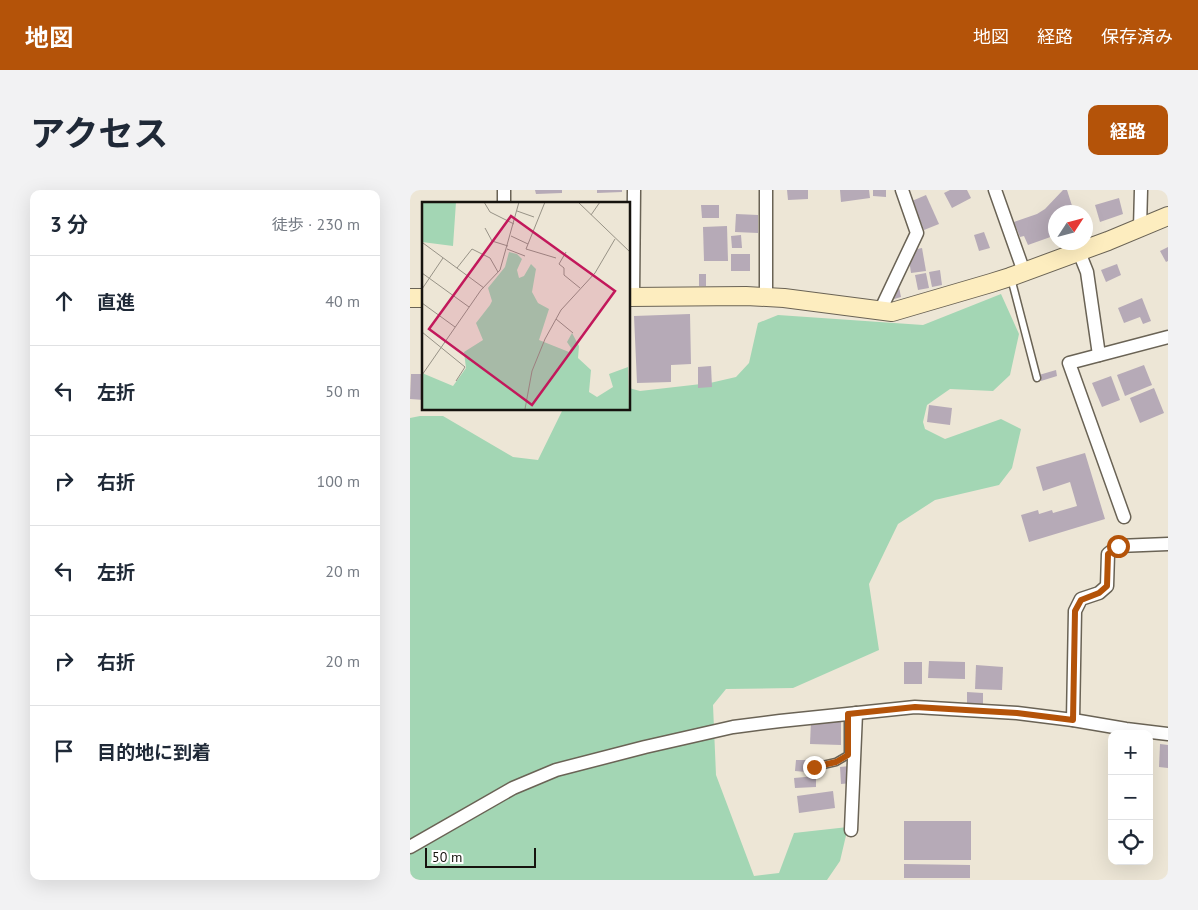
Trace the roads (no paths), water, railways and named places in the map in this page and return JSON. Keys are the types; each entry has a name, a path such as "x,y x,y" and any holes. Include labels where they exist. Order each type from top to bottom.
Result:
{"street":[{"path":"634,190 631,297 784,298 892,312 1017,274 1080,252 1168,216"},
{"path":"766,190 766,297"},
{"path":"880,311 916,234 902,190"},
{"path":"995,190 1017,274"},
{"path":"1140,228 1141,190"},
{"path":"1080,252 1087,272 1099,355"},
{"path":"1124,517 1069,363 1168,337"},
{"path":"1073,720 1075,611 1078,604 1081,600 1099,593 1107,586 1108,554 1118,546 1168,544"},
{"path":"410,847 513,788 556,770 733,727 915,707 1017,713 1168,734"},
{"path":"851,830 852,714"}],"lane":[{"path":"1017,274 1037,378"},
{"path":"814,767 836,762 848,755 852,714"}]}
